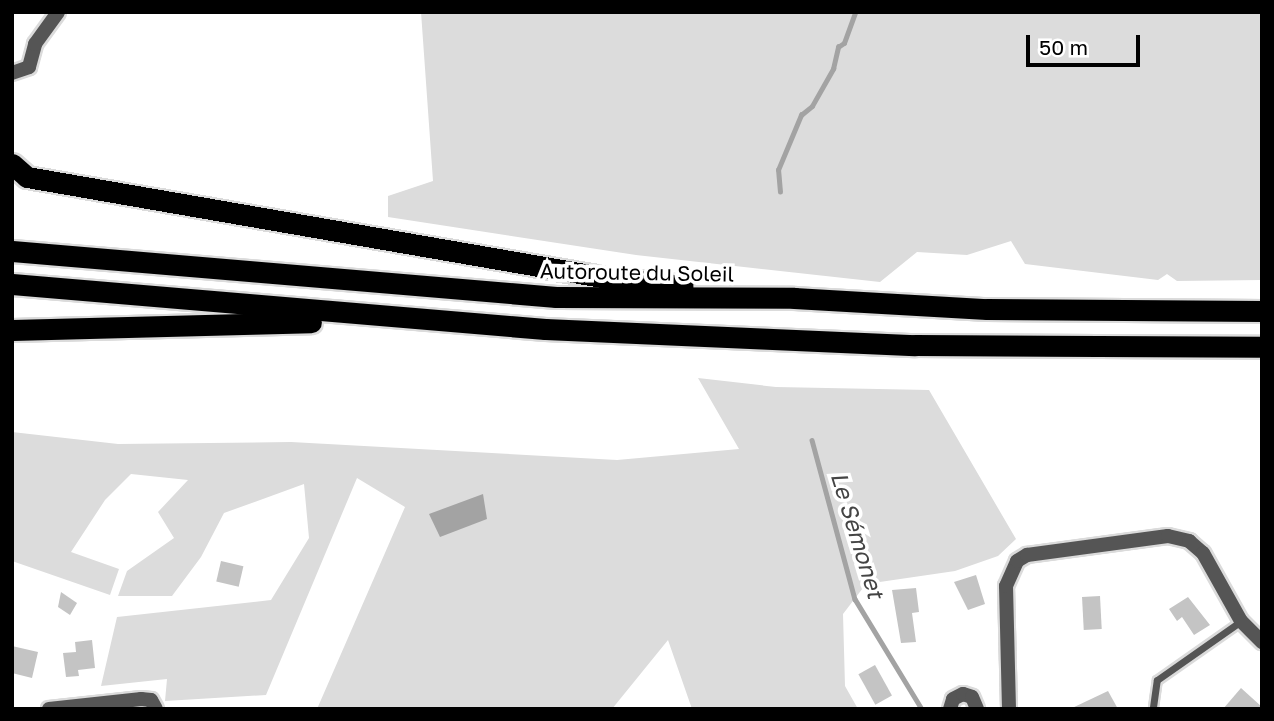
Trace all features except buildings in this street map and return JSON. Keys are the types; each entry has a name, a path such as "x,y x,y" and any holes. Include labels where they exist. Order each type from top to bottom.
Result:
{"highway":[{"path":"12,164 27,177 602,277 794,298"},
{"name":"Autoroute du Soleil","path":"12,251 555,297 794,298 987,309 1262,311"},
{"path":"12,285 397,318 823,342 1262,347"},
{"path":"12,330 397,318"}],"street":[{"path":"12,73 29,67 35,44 58,12"},
{"path":"1009,709 1006,586 1017,561 1027,555 1168,536 1189,541 1203,553 1241,621 1262,642"},
{"path":"950,709 953,699 964,694 975,701 977,709"},
{"path":"49,709 141,699 150,700 156,709"}],"lane":[{"path":"1153,707 1157,680 1241,621"}],"shaded area":[{"path":"421,12 1262,12 1262,280 1177,281 1167,274 1158,280 1025,264 1011,241 967,255 917,252 880,282 636,255 388,217 388,196 433,181"},
{"path":"698,378 776,387 929,390 1016,539 998,556 955,571 866,584 843,614 845,686 858,709 692,709 668,640 612,709 317,709 405,507 357,478 266,695 165,701 167,679 101,686 117,617 271,600 309,538 304,484 224,513 201,557 172,596 118,596 127,571 174,538 158,512 188,480 131,474 105,500 71,552 119,569 110,595 12,561 12,432 118,444 291,442 617,460 739,449"},
{"path":"483,494 487,519 440,537 429,514"}],"waterway":[{"name":"Le Sémonet","path":"780,192 778,170 801,115 812,106 833,69 838,47 844,43 855,12"},
{"name":"Le Sémonet","path":"812,440 855,599 922,709"}]}
